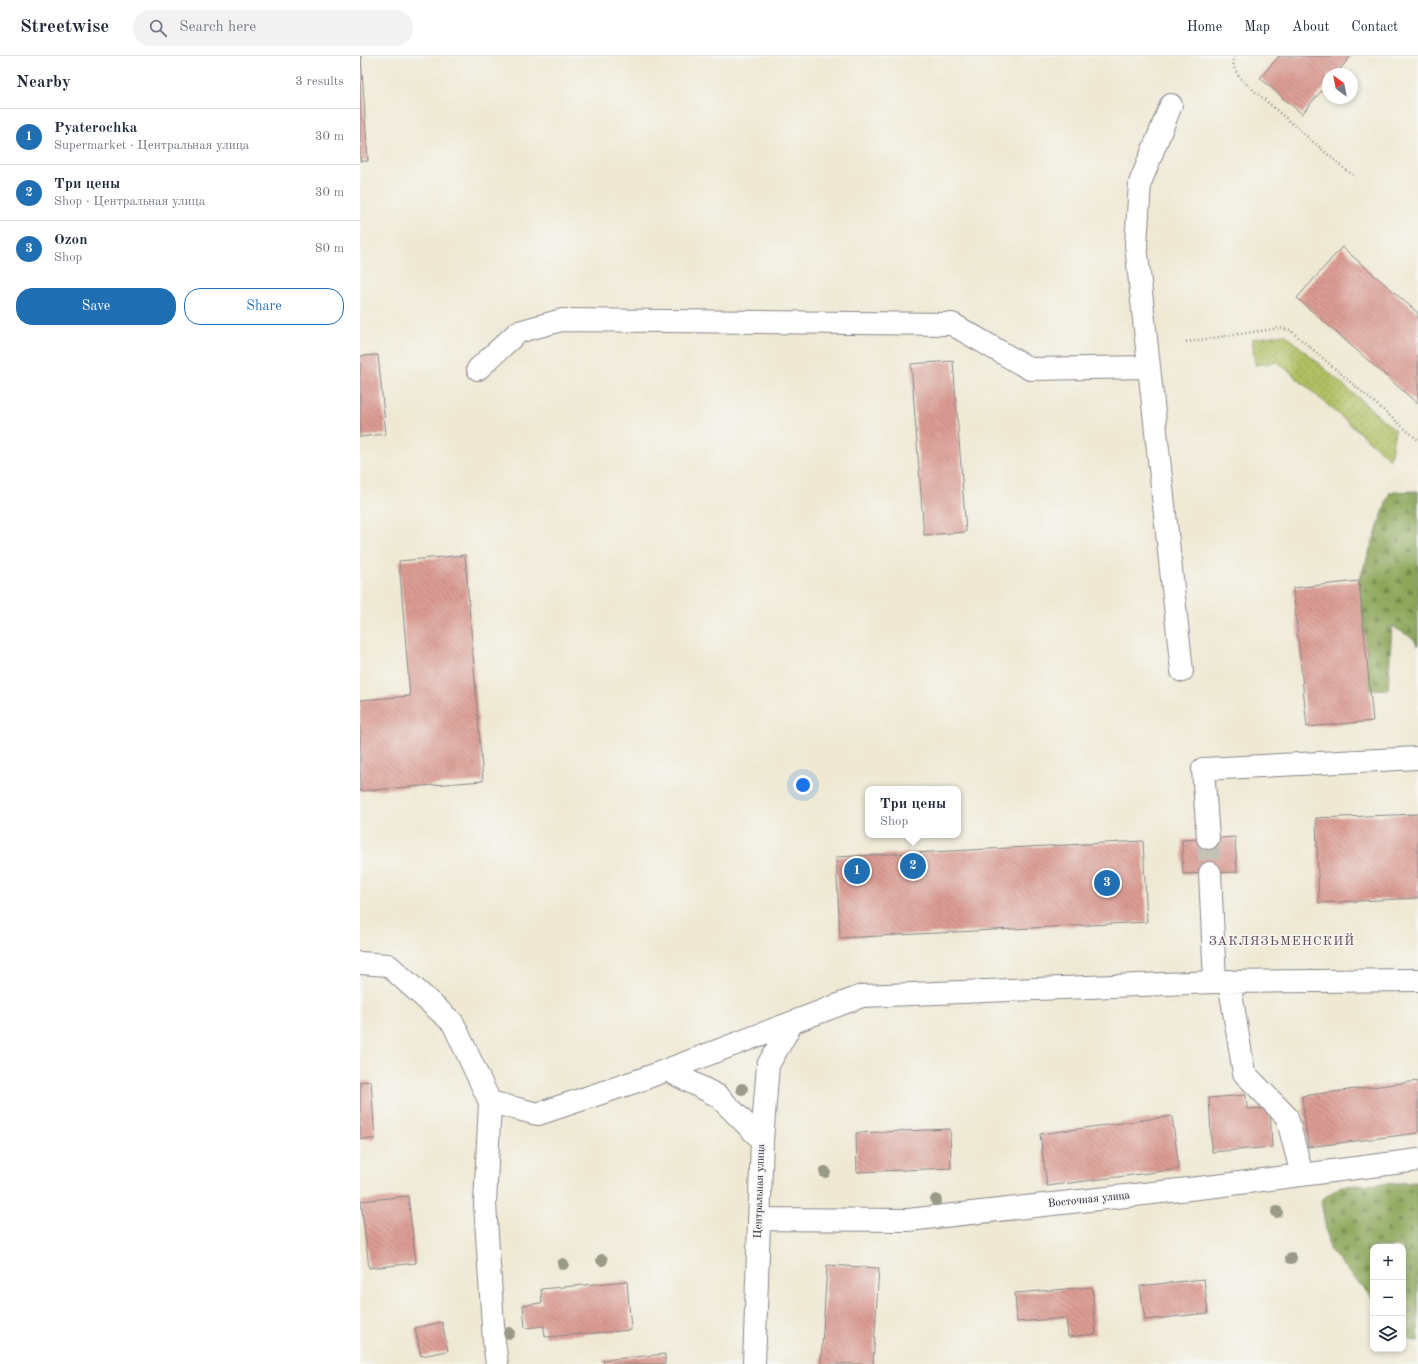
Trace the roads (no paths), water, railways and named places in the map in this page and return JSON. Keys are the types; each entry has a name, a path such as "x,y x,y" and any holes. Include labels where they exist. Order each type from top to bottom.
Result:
{"street":[{"path":"1171,104 1140,183 1136,245 1182,671"},
{"path":"478,369 518,332 562,320 952,324 1030,369 1149,367"},
{"path":"1208,838 1203,769 1418,758"},
{"path":"1210,873 1222,982 1244,1073 1287,1117 1302,1175"},
{"path":"360,962 388,965 452,1023 490,1102 485,1204 494,1341 497,1364"},
{"path":"490,1102 538,1114 667,1070 792,1024 862,996 1222,982 1418,980"},
{"name":"Центральная улица","path":"754,1364 762,1140 768,1065 792,1024"},
{"path":"667,1070 718,1096 762,1140"},
{"name":"Восточная улица","path":"759,1219 908,1220 1216,1186 1418,1160"}],"tunnel":[{"path":"1208,838 1210,873"}],"place":[{"name":"Три цены","path":"913,866"},
{"name":"Pyaterochka","path":"857,871"},
{"name":"Ozon","path":"1107,883"}],"district":[{"name":"ЗАКЛЯЗЬМЕНСКИЙ","path":"1282,941"}]}
